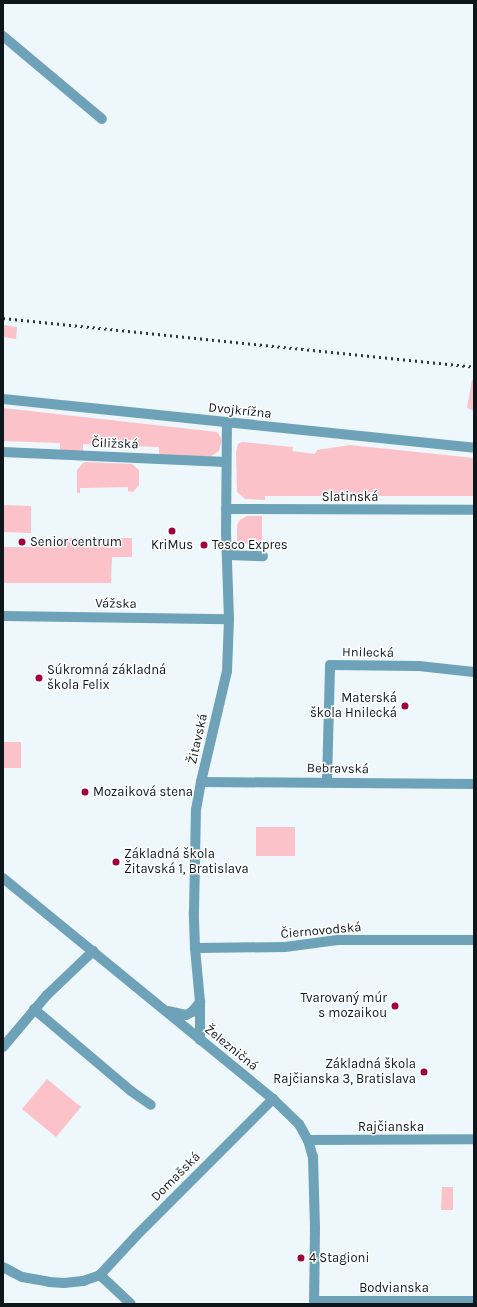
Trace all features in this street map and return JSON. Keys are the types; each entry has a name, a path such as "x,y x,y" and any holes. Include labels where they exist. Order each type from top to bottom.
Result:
{"street":[{"path":"3,36 102,119"},
{"name":"Dvojkrížna","path":"3,399 474,448"},
{"name":"Žitavská","path":"200,1040 200,1002 195,948 196,810 201,782 227,671 229,619 226,509 227,423"},
{"name":"Čiližská","path":"3,452 226,462"},
{"name":"Slatinská","path":"226,509 474,510"},
{"path":"228,555 262,556"},
{"name":"Vážska","path":"3,616 229,619"},
{"name":"Hnilecká","path":"327,782 330,666 419,666 474,672"},
{"name":"Bebravská","path":"201,782 474,784"},
{"name":"Železničná","path":"3,878 274,1099 295,1119 308,1140 313,1157 315,1227 314,1302"},
{"name":"Čiernovodská","path":"195,948 285,947 338,940 474,940"},
{"path":"3,1047 34,1010 93,951"},
{"path":"161,1008 176,1014 186,1015 192,1012 200,1002"},
{"path":"34,1010 131,1091 151,1105"},
{"name":"Domašská","path":"100,1276 136,1236 274,1099"},
{"name":"Rajčianska","path":"308,1140 474,1139"},
{"path":"3,1267 22,1277 49,1282 83,1282 100,1276 131,1304"},
{"name":"Bodvianska","path":"314,1302 474,1301"}],"shaded area":[{"path":"3,325 17,327 16,339 3,337"},
{"path":"472,380 474,381 474,411 467,408"},
{"path":"3,408 217,432 222,439 219,451 210,457 159,455 159,447 83,444 83,452 60,451 60,443 3,441"},
{"path":"242,442 293,447 292,451 315,454 317,450 350,445 474,458 474,496 265,496 265,500 245,499 237,492 236,452 238,444"},
{"path":"83,463 132,464 139,470 139,485 133,492 128,491 128,487 80,488 80,493 77,493 77,470"},
{"path":"3,505 31,506 31,533 3,532"},
{"path":"247,516 262,516 262,543 240,544 237,541 237,525 240,520"},
{"path":"59,538 132,538 132,557 112,557 111,583 3,583 3,547 33,547"},
{"path":"3,742 21,742 21,768 3,768"},
{"path":"256,827 295,827 295,856 256,856"},
{"path":"47,1079 81,1107 56,1137 22,1109"},
{"path":"442,1187 453,1187 453,1210 441,1210"}],"railway":[{"path":"3,318 474,367"}],"place":[{"name":"KriMus","path":"172,531"},
{"name":"Senior centrum","path":"22,542"},
{"name":"Tesco Expres","path":"204,545"},
{"name":"Súkromná základná škola Felix","path":"39,678"},
{"name":"Materská škola Hnilecká","path":"405,706"},
{"name":"Mozaiková stena","path":"85,792"},
{"name":"Základná škola Žitavská 1, Bratislava","path":"116,862"},
{"name":"Tvarovaný múr s mozaikou","path":"395,1006"},
{"name":"Základná škola Rajčianska 3, Bratislava","path":"424,1072"},
{"name":"4 Stagioni","path":"301,1258"}]}
